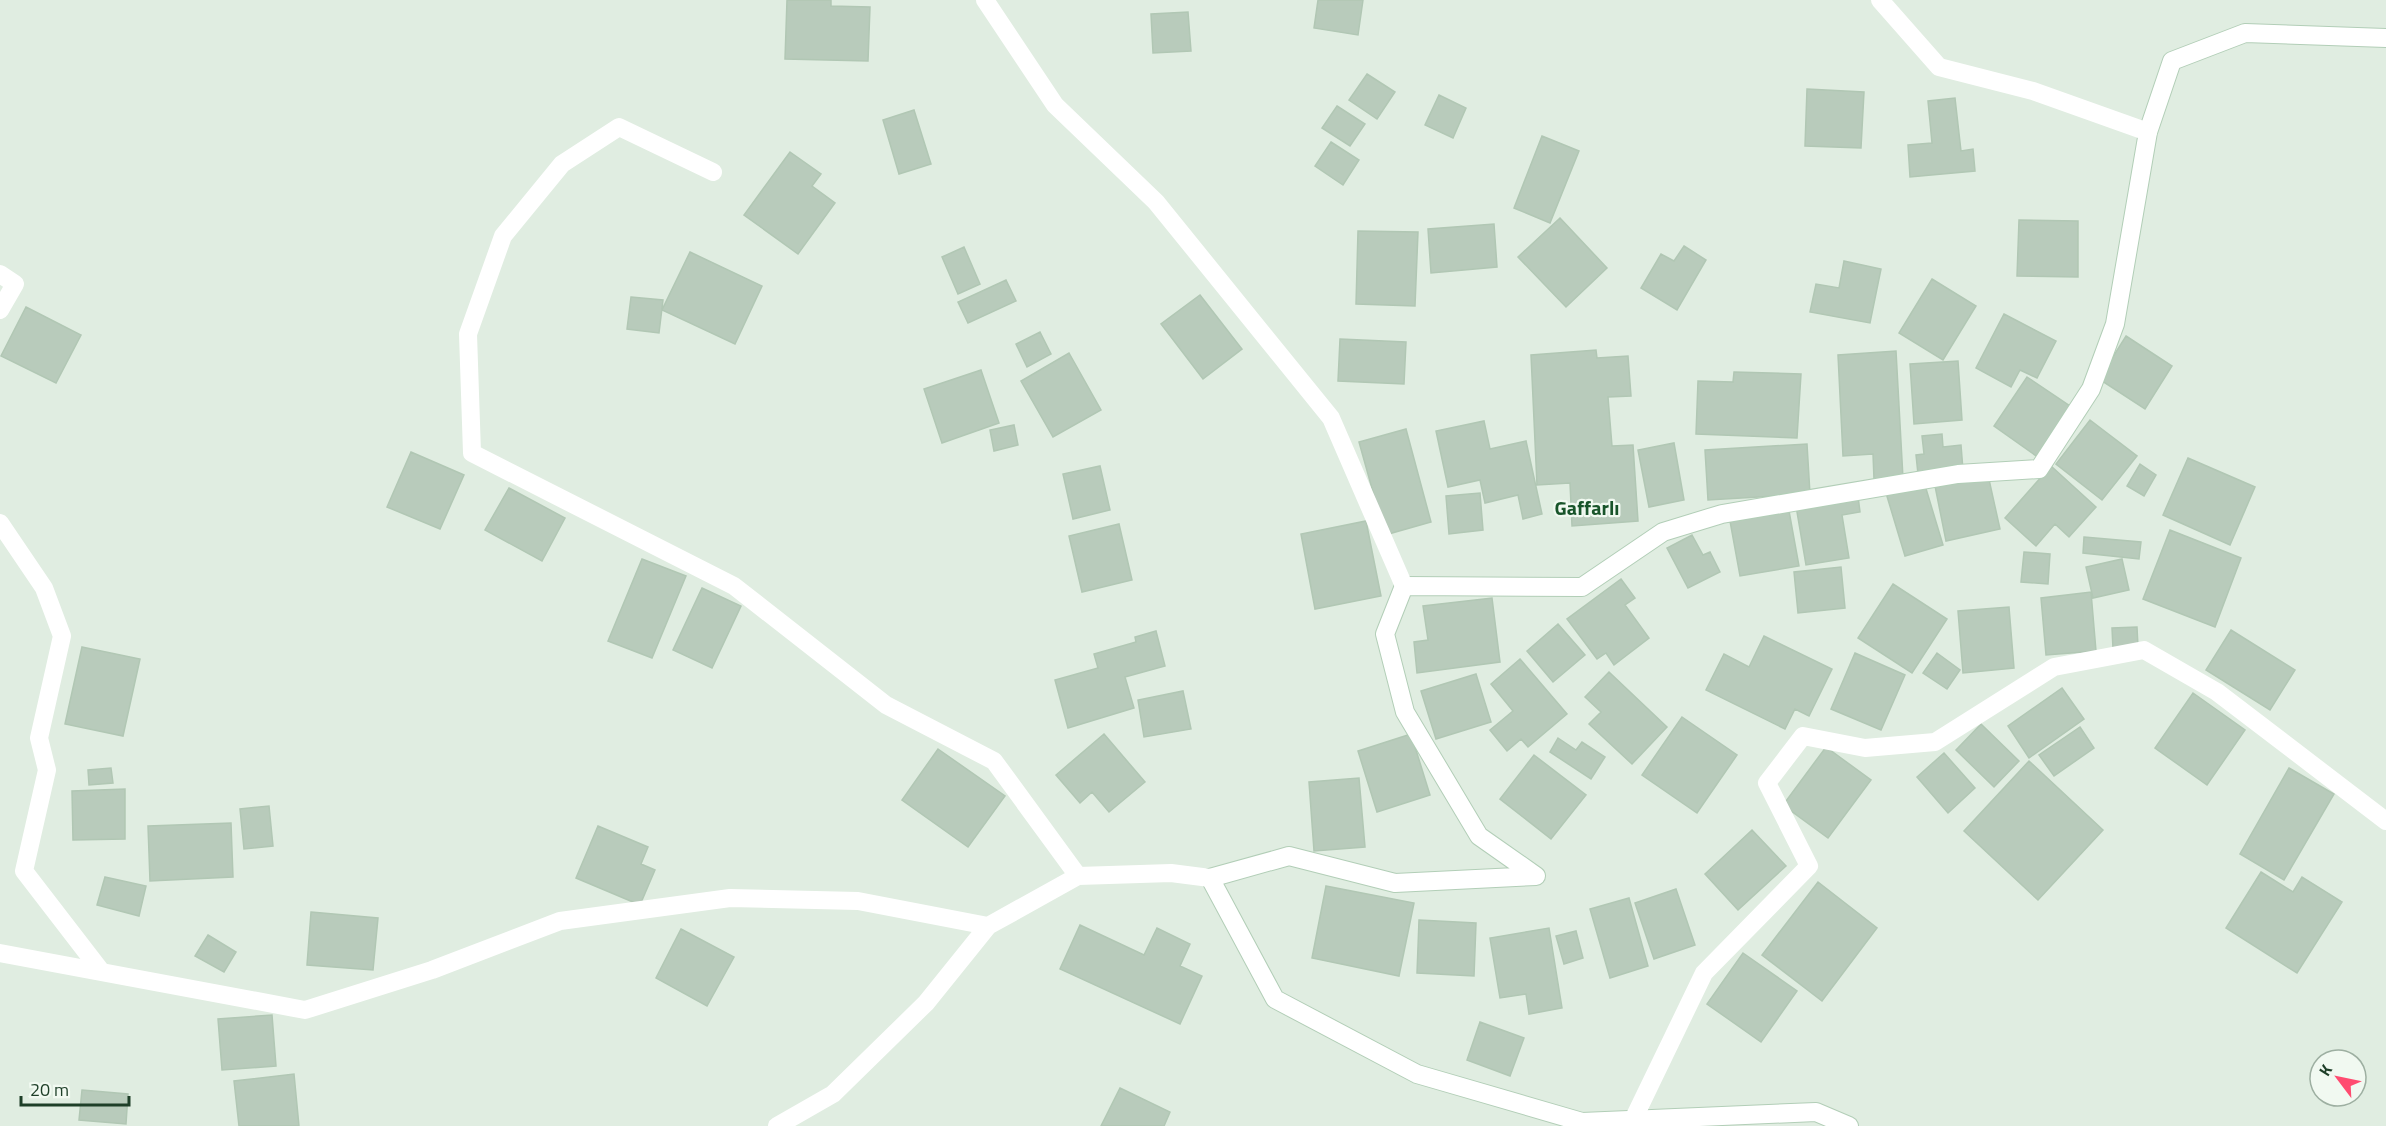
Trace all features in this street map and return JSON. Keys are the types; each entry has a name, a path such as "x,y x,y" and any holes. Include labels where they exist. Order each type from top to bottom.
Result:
{"street":[{"path":"777,1126 833,1094 926,1003 988,926 1078,876 1171,873 1210,878 1289,855 1395,883 1536,876 1479,836 1405,712 1385,634 1404,586 1331,418 1156,202 1054,105 985,0"},
{"path":"1880,0 1939,67 2033,91 2148,132"},
{"path":"1404,586 1582,587 1663,532 1722,514 1958,474 2039,469 2091,389 2115,324 2148,132 2172,61 2245,33 2386,38"},
{"path":"713,172 619,127 562,164 503,236 468,334 472,453 734,586 886,705 994,761 1078,876"},
{"path":"0,274 15,284 0,310"},
{"path":"0,523 44,588 62,636 39,738 47,770 24,871 101,972"},
{"path":"1635,1123 1704,973 1809,866 1767,783 1803,736 1865,748 1935,742 2054,667 2144,650 2217,692 2386,821"},
{"path":"1210,878 1275,999 1417,1074 1582,1122 1635,1123 1816,1112 1849,1126"},
{"path":"0,953 305,1010 432,970 560,921 730,898 858,901 988,926"}],"building":[{"path":"787,0 831,0 831,6 870,7 868,61 785,59"},
{"path":"1318,0 1363,0 1358,35 1314,28"},
{"path":"1188,12 1191,51 1153,53 1151,14"},
{"path":"1367,74 1395,92 1377,119 1349,100"},
{"path":"1807,89 1864,92 1861,148 1805,146"},
{"path":"1439,95 1466,108 1453,138 1425,125"},
{"path":"1955,98 1961,151 1973,149 1975,171 1910,177 1908,145 1932,143 1928,101"},
{"path":"1337,106 1365,124 1350,146 1322,128"},
{"path":"914,110 931,164 899,174 883,120"},
{"path":"1542,136 1579,151 1550,223 1514,208"},
{"path":"1331,142 1359,160 1343,185 1315,166"},
{"path":"790,152 821,174 812,186 835,203 798,254 744,215"},
{"path":"1560,218 1607,268 1566,307 1518,257"},
{"path":"2019,220 2078,221 2078,277 2017,276"},
{"path":"1494,224 1497,267 1431,273 1428,229"},
{"path":"1358,231 1418,232 1415,306 1356,304"},
{"path":"1684,246 1706,260 1677,310 1641,288 1661,254 1674,261"},
{"path":"964,247 980,284 958,294 942,257"},
{"path":"690,252 762,286 735,344 662,310"},
{"path":"1844,261 1881,269 1870,323 1810,312 1816,284 1839,288"},
{"path":"1932,279 1976,306 1943,360 1899,333"},
{"path":"1006,280 1016,301 968,323 958,302"},
{"path":"1200,295 1242,349 1203,379 1161,324"},
{"path":"631,297 663,300 659,333 627,329"},
{"path":"26,307 81,335 56,383 1,356"},
{"path":"2004,314 2056,341 2037,378 2020,370 2011,387 1976,368"},
{"path":"1040,332 1051,354 1027,367 1016,344"},
{"path":"2126,336 2172,366 2145,409 2099,379"},
{"path":"1340,339 1406,342 1404,384 1338,381"},
{"path":"1596,350 1597,358 1628,356 1631,396 1608,397 1612,446 1633,445 1638,521 1572,526 1570,483 1537,485 1531,355"},
{"path":"1896,351 1903,478 1874,479 1873,454 1843,456 1838,355"},
{"path":"1069,353 1101,410 1053,437 1021,381"},
{"path":"1958,361 1962,420 1914,424 1910,364"},
{"path":"981,370 999,423 942,443 924,389"},
{"path":"1734,372 1801,374 1797,438 1696,434 1698,381 1733,382"},
{"path":"2027,377 2073,408 2039,458 1994,426"},
{"path":"2090,420 2137,456 2102,500 2056,464"},
{"path":"1484,421 1490,449 1526,441 1542,514 1523,519 1518,495 1485,503 1480,480 1448,487 1436,431"},
{"path":"1014,425 1018,445 994,451 990,430"},
{"path":"1406,429 1431,522 1385,535 1359,442"},
{"path":"1942,434 1943,447 1961,445 1963,470 1918,474 1916,455 1924,454 1922,436"},
{"path":"1674,443 1684,500 1649,507 1638,450"},
{"path":"1807,444 1810,494 1708,500 1705,450"},
{"path":"411,452 464,475 440,529 387,507"},
{"path":"2188,458 2255,487 2230,545 2163,515"},
{"path":"2140,464 2156,475 2144,496 2127,486"},
{"path":"1100,466 1110,510 1073,519 1063,474"},
{"path":"2051,466 2096,507 2069,537 2055,524 2036,546 2005,518"},
{"path":"1988,475 2000,529 1946,541 1935,486"},
{"path":"1924,482 1943,545 1905,556 1886,493"},
{"path":"509,488 565,518 542,561 485,530"},
{"path":"1480,493 1483,530 1449,534 1446,496"},
{"path":"1858,496 1860,512 1842,515 1849,558 1806,565 1796,506"},
{"path":"1789,511 1799,566 1740,576 1730,521"},
{"path":"1366,521 1381,596 1315,609 1301,534"},
{"path":"1119,524 1132,580 1082,592 1069,536"},
{"path":"2170,530 2241,558 2215,627 2143,599"},
{"path":"1692,535 1703,555 1710,552 1720,572 1688,588 1667,548"},
{"path":"2084,537 2141,542 2139,559 2083,553"},
{"path":"2024,552 2050,554 2048,584 2021,582"},
{"path":"642,559 686,576 652,658 608,641"},
{"path":"2122,559 2129,590 2093,598 2086,567"},
{"path":"1841,567 1845,608 1798,613 1794,572"},
{"path":"1621,579 1635,598 1625,605 1649,638 1614,665 1606,653 1597,659 1567,619"},
{"path":"1893,584 1947,619 1912,673 1858,638"},
{"path":"702,588 741,606 712,668 673,650"},
{"path":"2091,592 2096,651 2046,655 2041,598"},
{"path":"1492,598 1500,662 1417,673 1414,642 1428,640 1423,606"},
{"path":"2009,607 2014,668 1963,673 1958,611"},
{"path":"1558,624 1585,655 1553,682 1527,651"},
{"path":"2137,627 2138,647 2113,649 2112,628"},
{"path":"2231,630 2295,670 2270,710 2206,670"},
{"path":"1156,631 1165,666 1125,677 1134,708 1068,728 1055,680 1098,668 1094,654 1136,642 1135,637"},
{"path":"1764,636 1832,669 1809,716 1795,709 1785,729 1706,690 1724,654 1749,667"},
{"path":"82,647 140,659 123,736 65,724"},
{"path":"1855,653 1905,675 1881,730 1831,709"},
{"path":"1937,653 1960,670 1947,689 1923,673"},
{"path":"1520,659 1567,714 1528,747 1521,739 1507,751 1490,730 1513,711 1491,684"},
{"path":"1609,672 1667,727 1632,764 1589,724 1601,712 1585,697"},
{"path":"1476,674 1491,722 1436,739 1421,691"},
{"path":"2062,688 2084,719 2029,758 2008,726"},
{"path":"1183,691 1191,729 1144,737 1138,700"},
{"path":"2193,693 2245,730 2207,785 2155,748"},
{"path":"1682,717 1737,755 1697,813 1642,775"},
{"path":"1981,724 2019,761 1994,787 1956,750"},
{"path":"2080,727 2094,748 2054,776 2039,755"},
{"path":"1104,734 1145,782 1109,812 1092,792 1080,803 1056,775"},
{"path":"1411,734 1430,795 1377,812 1358,751"},
{"path":"1558,738 1576,750 1582,742 1605,757 1591,779 1550,752"},
{"path":"1826,747 1871,780 1828,838 1783,805"},
{"path":"938,749 1005,796 968,847 902,800"},
{"path":"1944,753 1975,788 1948,813 1917,777"},
{"path":"1534,755 1586,795 1551,839 1500,799"},
{"path":"2029,761 2103,830 2038,900 1964,831"},
{"path":"111,768 113,783 89,785 88,770"},
{"path":"2289,768 2334,794 2284,880 2240,854"},
{"path":"1359,778 1365,847 1314,851 1309,782"},
{"path":"125,789 125,839 73,840 72,791"},
{"path":"269,806 273,846 244,849 240,809"},
{"path":"231,823 233,877 150,881 148,826"},
{"path":"598,826 648,847 641,864 655,870 640,905 576,878"},
{"path":"1752,830 1786,866 1738,910 1705,874"},
{"path":"2261,872 2293,892 2302,877 2342,902 2297,973 2226,928"},
{"path":"105,877 146,886 139,916 97,905"},
{"path":"1818,882 1877,928 1822,1001 1762,955"},
{"path":"1326,886 1414,903 1399,976 1312,958"},
{"path":"1676,889 1695,945 1654,959 1635,903"},
{"path":"1629,898 1648,966 1610,978 1590,909"},
{"path":"311,912 378,918 373,970 307,965"},
{"path":"1419,920 1476,923 1474,976 1417,973"},
{"path":"1080,925 1144,955 1157,928 1190,944 1180,966 1202,976 1180,1024 1060,969"},
{"path":"1549,928 1562,1008 1529,1014 1526,994 1500,998 1490,938"},
{"path":"681,929 734,957 707,1006 656,978"},
{"path":"1576,931 1583,958 1564,964 1556,936"},
{"path":"208,935 236,952 224,972 195,956"},
{"path":"1743,953 1797,991 1761,1042 1707,1004"},
{"path":"272,1015 276,1066 222,1070 218,1019"},
{"path":"1480,1022 1524,1038 1510,1076 1467,1060"},
{"path":"294,1074 299,1126 239,1126 234,1081"},
{"path":"1120,1088 1170,1112 1164,1126 1101,1126"},
{"path":"82,1090 128,1094 126,1124 79,1120"}],"district":[{"name":"Gaffarlı","path":"1587,508"}]}
